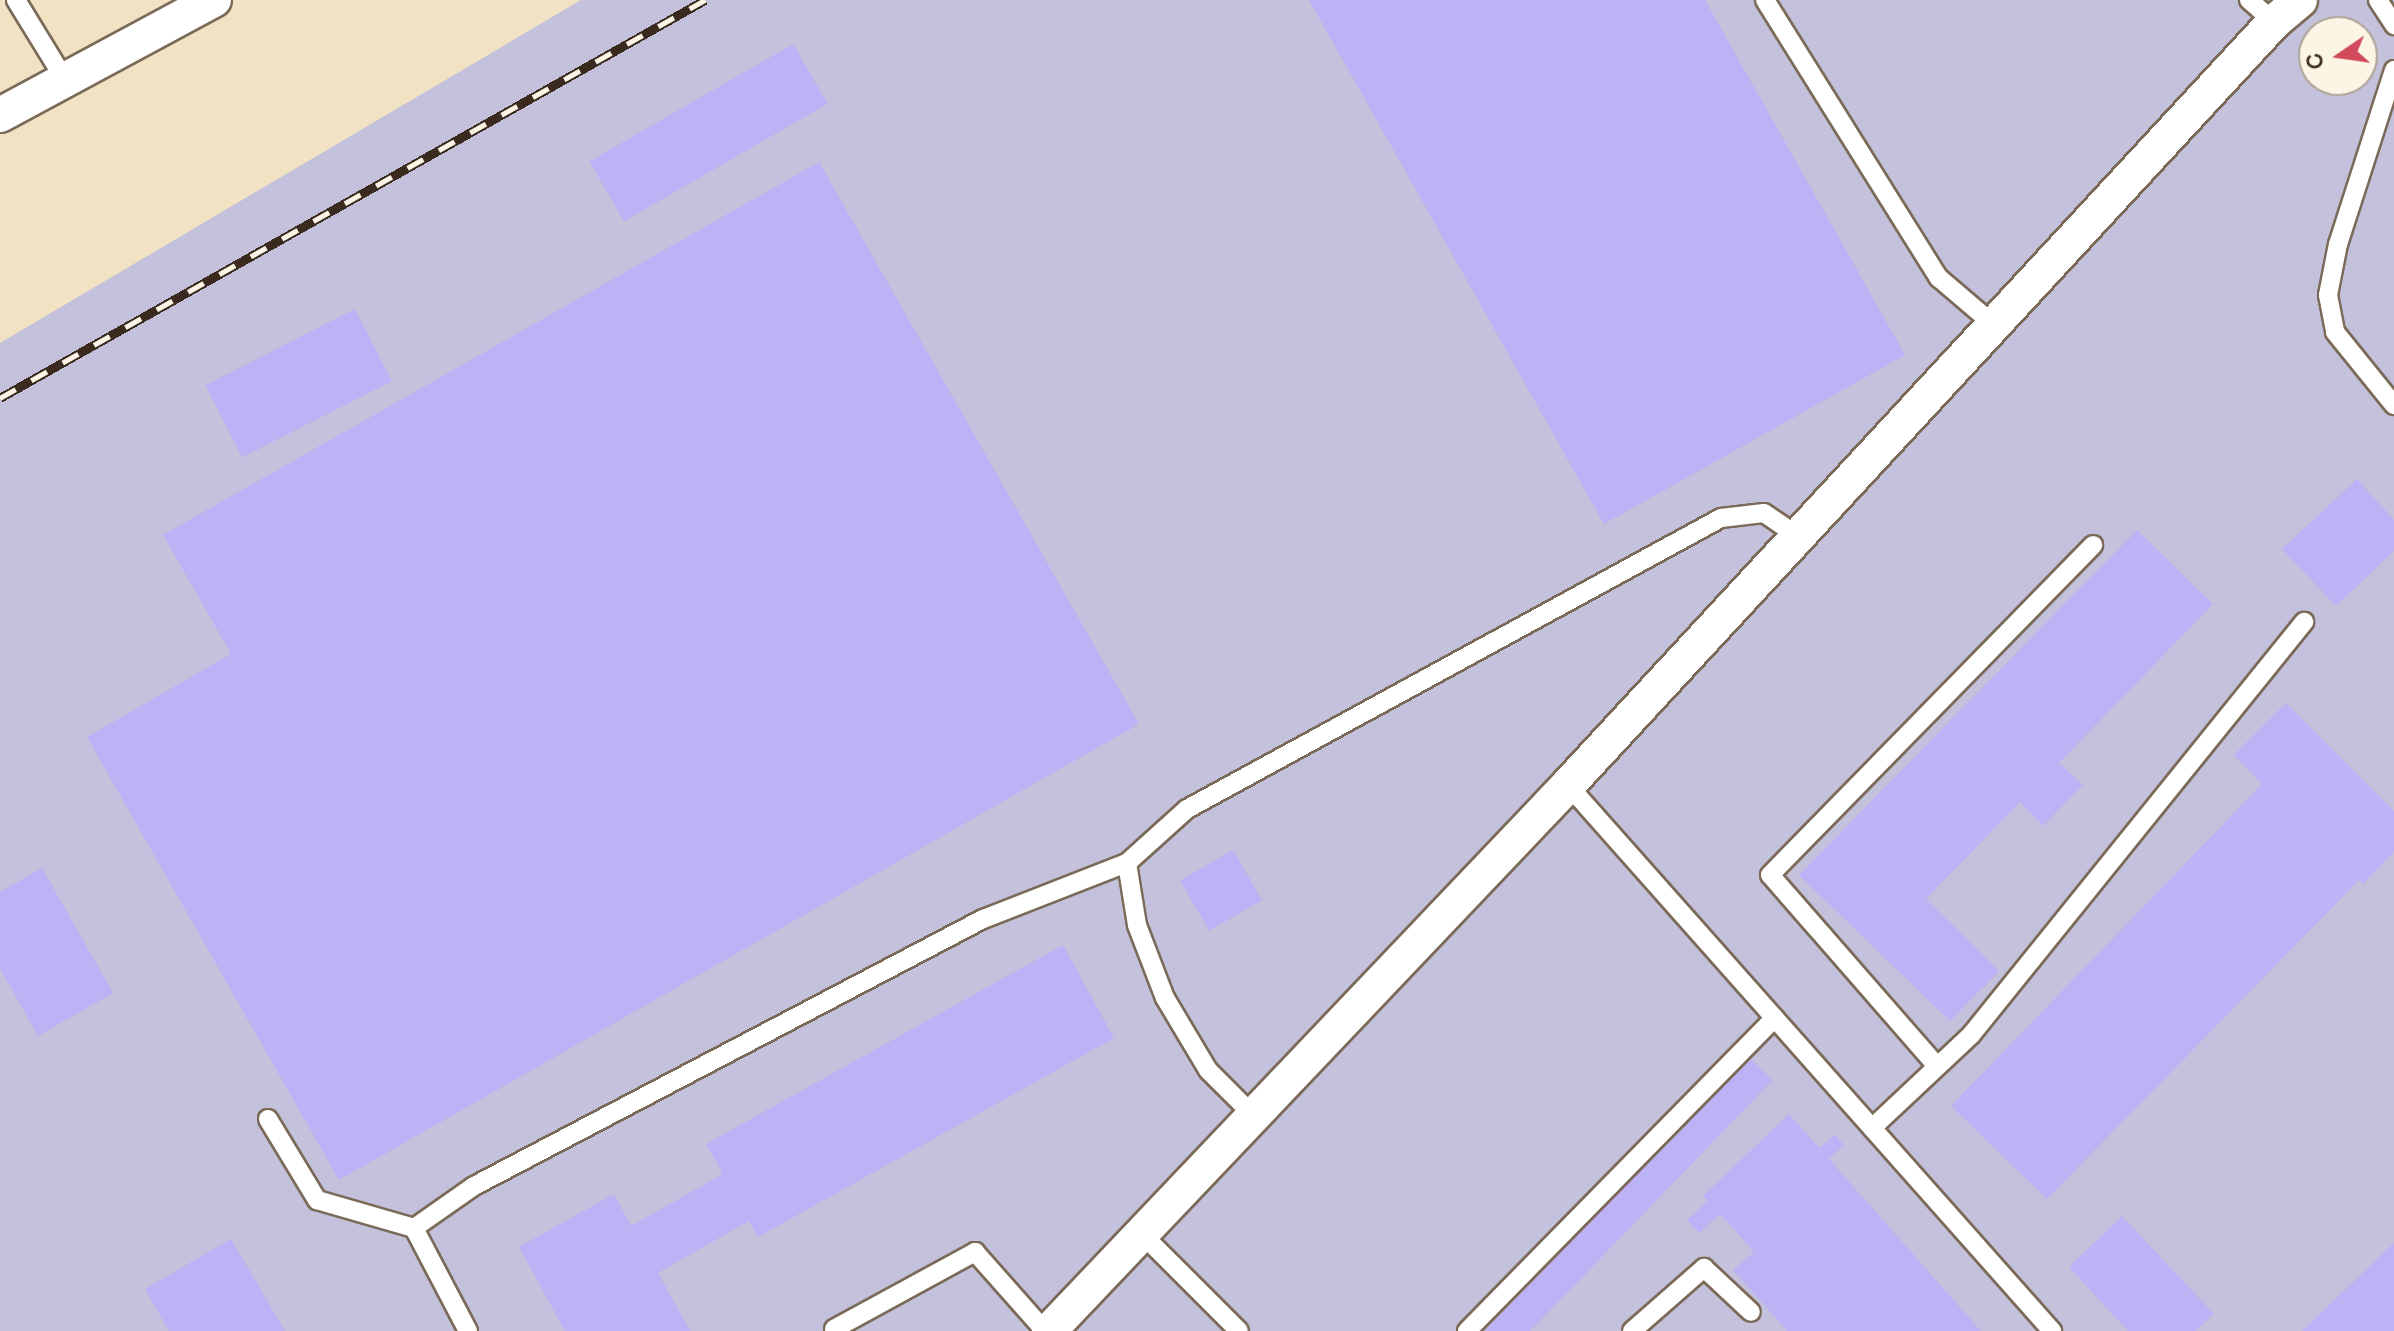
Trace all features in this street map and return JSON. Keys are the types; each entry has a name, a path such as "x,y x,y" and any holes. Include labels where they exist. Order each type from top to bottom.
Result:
{"street":[{"path":"0,115 214,0"},
{"path":"1047,1331 1568,785 1993,324 2274,7"}],"lane":[{"path":"16,0 65,80"},
{"path":"1765,0 1939,278 1993,324"},
{"path":"2378,0 2394,25"},
{"path":"2394,70 2338,244 2328,295 2335,332 2394,405"},
{"path":"2379,116 2394,129"},
{"path":"414,1228 474,1186 983,919 1127,863 1187,809 1721,518 1764,513 1798,536"},
{"path":"1936,1065 1770,875 2093,545"},
{"path":"1872,1128 1971,1035 2304,622"},
{"path":"1568,785 2052,1331"},
{"path":"1127,863 1137,925 1165,998 1208,1070 1254,1116"},
{"path":"1467,1331 1775,1018"},
{"path":"268,1119 317,1200 414,1228 468,1331"},
{"path":"1142,1234 1239,1331"},
{"path":"834,1329 975,1252 1047,1331"},
{"path":"1632,1331 1704,1268 1751,1312"}],"shaded area":[{"path":"581,0 2394,0 2394,1331 0,1331 0,343"}],"building":[{"path":"1309,0 1705,0 1905,355 1604,524"},
{"path":"793,44 828,104 624,221 589,162"},
{"path":"819,162 1139,724 339,1180 87,737 231,654 163,535"},
{"path":"355,309 392,381 242,457 205,385"},
{"path":"2357,479 2394,520 2394,551 2336,606 2282,549"},
{"path":"2137,530 2213,604 2059,763 2083,785 2043,826 2020,802 1926,899 1999,971 1950,1021 1799,875"},
{"path":"2286,703 2394,811 2394,852 2363,884 2359,880 2047,1199 1951,1106 2262,784 2234,755"},
{"path":"1233,850 1262,900 1209,931 1180,880"},
{"path":"42,868 113,993 38,1036 0,968 0,892"},
{"path":"1063,945 1114,1038 758,1237 749,1221 658,1273 690,1331 565,1331 519,1247 614,1194 631,1226 723,1174 706,1144"},
{"path":"1749,1057 1773,1080 1530,1331 1484,1331"},
{"path":"1789,1114 1819,1148 1835,1135 1844,1145 1829,1159 1981,1331 1787,1331 1733,1270 1754,1252 1742,1238 1720,1214 1699,1233 1687,1220 1708,1201 1703,1196"},
{"path":"2122,1216 2214,1314 2195,1331 2128,1331 2069,1267"},
{"path":"231,1239 285,1331 169,1331 145,1289"},
{"path":"2394,1243 2394,1331 2302,1331"}],"railway":[{"path":"0,398 705,0"}]}
